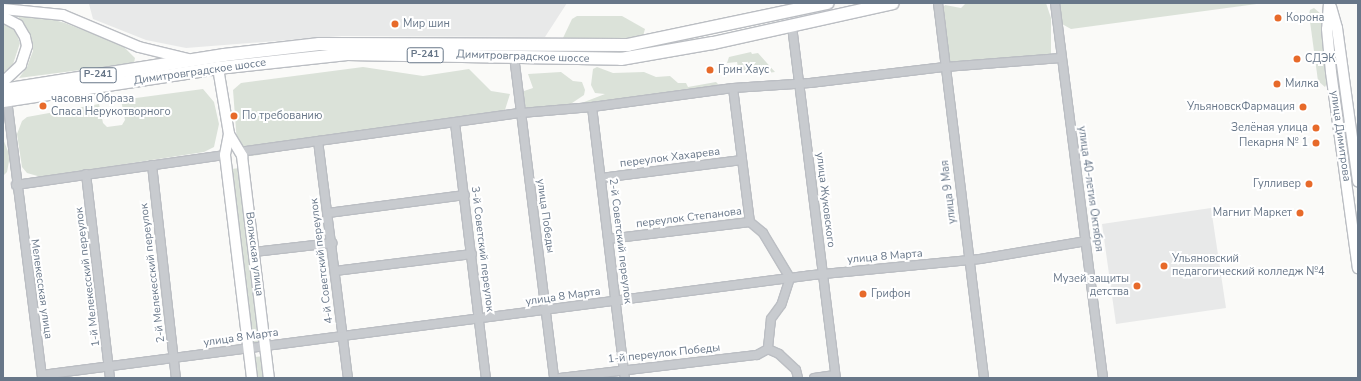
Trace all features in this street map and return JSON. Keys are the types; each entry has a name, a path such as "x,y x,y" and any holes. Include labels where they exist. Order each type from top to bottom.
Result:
{"highway":[{"name":"Димитровградское шоссе","path":"4,93 216,56 319,44 628,45 828,3"},
{"name":"Димитровградское шоссе","path":"4,93 347,54 627,58 672,52 893,3"},
{"path":"790,12 792,26"},
{"name":"Волжская улица","path":"216,56 218,68"}],"main road":[{"name":"улица Димитрова","path":"1329,3 1337,28 1358,182"},
{"name":"улица Димитрова","path":"1329,3 1327,29 1330,58 1358,268"},
{"path":"3,9 63,15 140,47 192,60"},
{"path":"3,17 18,25 25,37 27,46 21,65 4,93"},
{"name":"Волжская улица","path":"218,68 229,134 225,155 252,378"},
{"name":"Волжская улица","path":"229,134 240,152 269,378"}],"street":[{"name":"улица 9 Мая","path":"938,3 968,260 984,378"},
{"name":"улица 40-летия Октября","path":"1055,3 1103,378"},
{"name":"улица Жуковского","path":"792,26 836,377"},
{"name":"улица Победы","path":"514,56 547,311 554,378"},
{"path":"240,152 521,114 592,107 734,88 799,84 945,67 1061,58"},
{"path":"734,88 750,222 763,233 790,278 781,305 772,319 768,349 780,354 796,370 798,378"},
{"name":"Мелекесская улица","path":"4,93 42,376"},
{"name":"2-й Советский переулок","path":"592,107 625,378"},
{"name":"3-й Советский переулок","path":"455,123 480,318 486,378"},
{"name":"4-й Советский переулок","path":"318,141 348,378"},
{"path":"16,184 225,155"},
{"name":"переулок Хахарева","path":"601,178 742,160"},
{"name":"2-й Мелекесский переулок","path":"152,165 176,378"},
{"name":"1-й Мелекесский переулок","path":"86,174 110,378"},
{"path":"328,213 464,195"},
{"name":"переулок Степанова","path":"608,239 750,222"},
{"name":"улица 8 Марта","path":"42,376 790,278 968,260 1086,242"},
{"path":"254,252 332,243"},
{"path":"335,271 472,254"},
{"name":"1-й переулок Победы","path":"560,378 624,369 757,355 768,349"},
{"path":"814,378 836,377"}],"shaded area":[{"path":"567,3 545,37 342,36 186,48 146,40 93,19 89,4"},
{"path":"966,3 1046,3 1051,18 1051,59 1027,65 995,63 954,66 946,56 940,11 945,5 961,8"},
{"path":"1058,3 1264,3 1071,29 1062,24"},
{"path":"1314,8 1321,14 1329,79 1325,87 1318,81 1309,14 1310,10"},
{"path":"17,15 44,17 65,23 122,45 135,58 134,63 19,78 27,67 33,51 31,36"},
{"path":"577,16 622,16 645,29 643,36 628,38 563,38 572,19"},
{"path":"3,22 14,28 20,43 13,64 3,73"},
{"path":"751,52 752,54 758,53 775,72 754,75 738,67 737,62 727,63 729,57"},
{"path":"363,67 423,76 469,69 491,91 510,94 504,113 252,156 237,143 233,90 241,83"},
{"path":"597,67 613,73 644,72 656,77 670,76 678,83 686,83 688,87 716,82 721,87 635,105 579,104 605,94 595,93 591,85 593,69"},
{"path":"561,72 573,81 582,82 585,90 584,95 566,107 531,113 524,104 524,91 533,88 528,74"},
{"path":"203,89 214,102 219,124 214,147 204,152 41,177 27,173 22,167 17,134 22,121 27,117 99,104 103,123 107,127 122,125 125,120 121,100"},
{"path":"3,139 10,156 7,172 3,176"},
{"path":"240,168 260,342 253,343 231,169"},
{"name":"Ульяновский педагогический колледж №4","path":"1211,208 1226,308 1116,324 1102,224"},
{"path":"264,356 267,378 258,378 255,357"}],"place":[{"name":"Корона","path":"1278,18"},
{"name":"Мир шин","path":"395,24"},
{"name":"СДЭК","path":"1297,59"},
{"name":"Грин Хаус","path":"710,70"},
{"name":"Милка","path":"1277,84"},
{"name":"часовня Образа Спаса Нерукотворного","path":"43,106"},
{"name":"УльяновскФармация","path":"1303,107"},
{"name":"По требованию","path":"234,116"},
{"name":"Зелёная улица","path":"1316,128"},
{"name":"Пекарня № 1","path":"1316,143"},
{"name":"Гулливер","path":"1309,184"},
{"name":"Магнит Маркет","path":"1300,213"},
{"name":"Ульяновский педагогический колледж №4","path":"1164,266"},
{"name":"Музей защиты детства","path":"1137,286"},
{"name":"Грифон","path":"863,294"}]}
